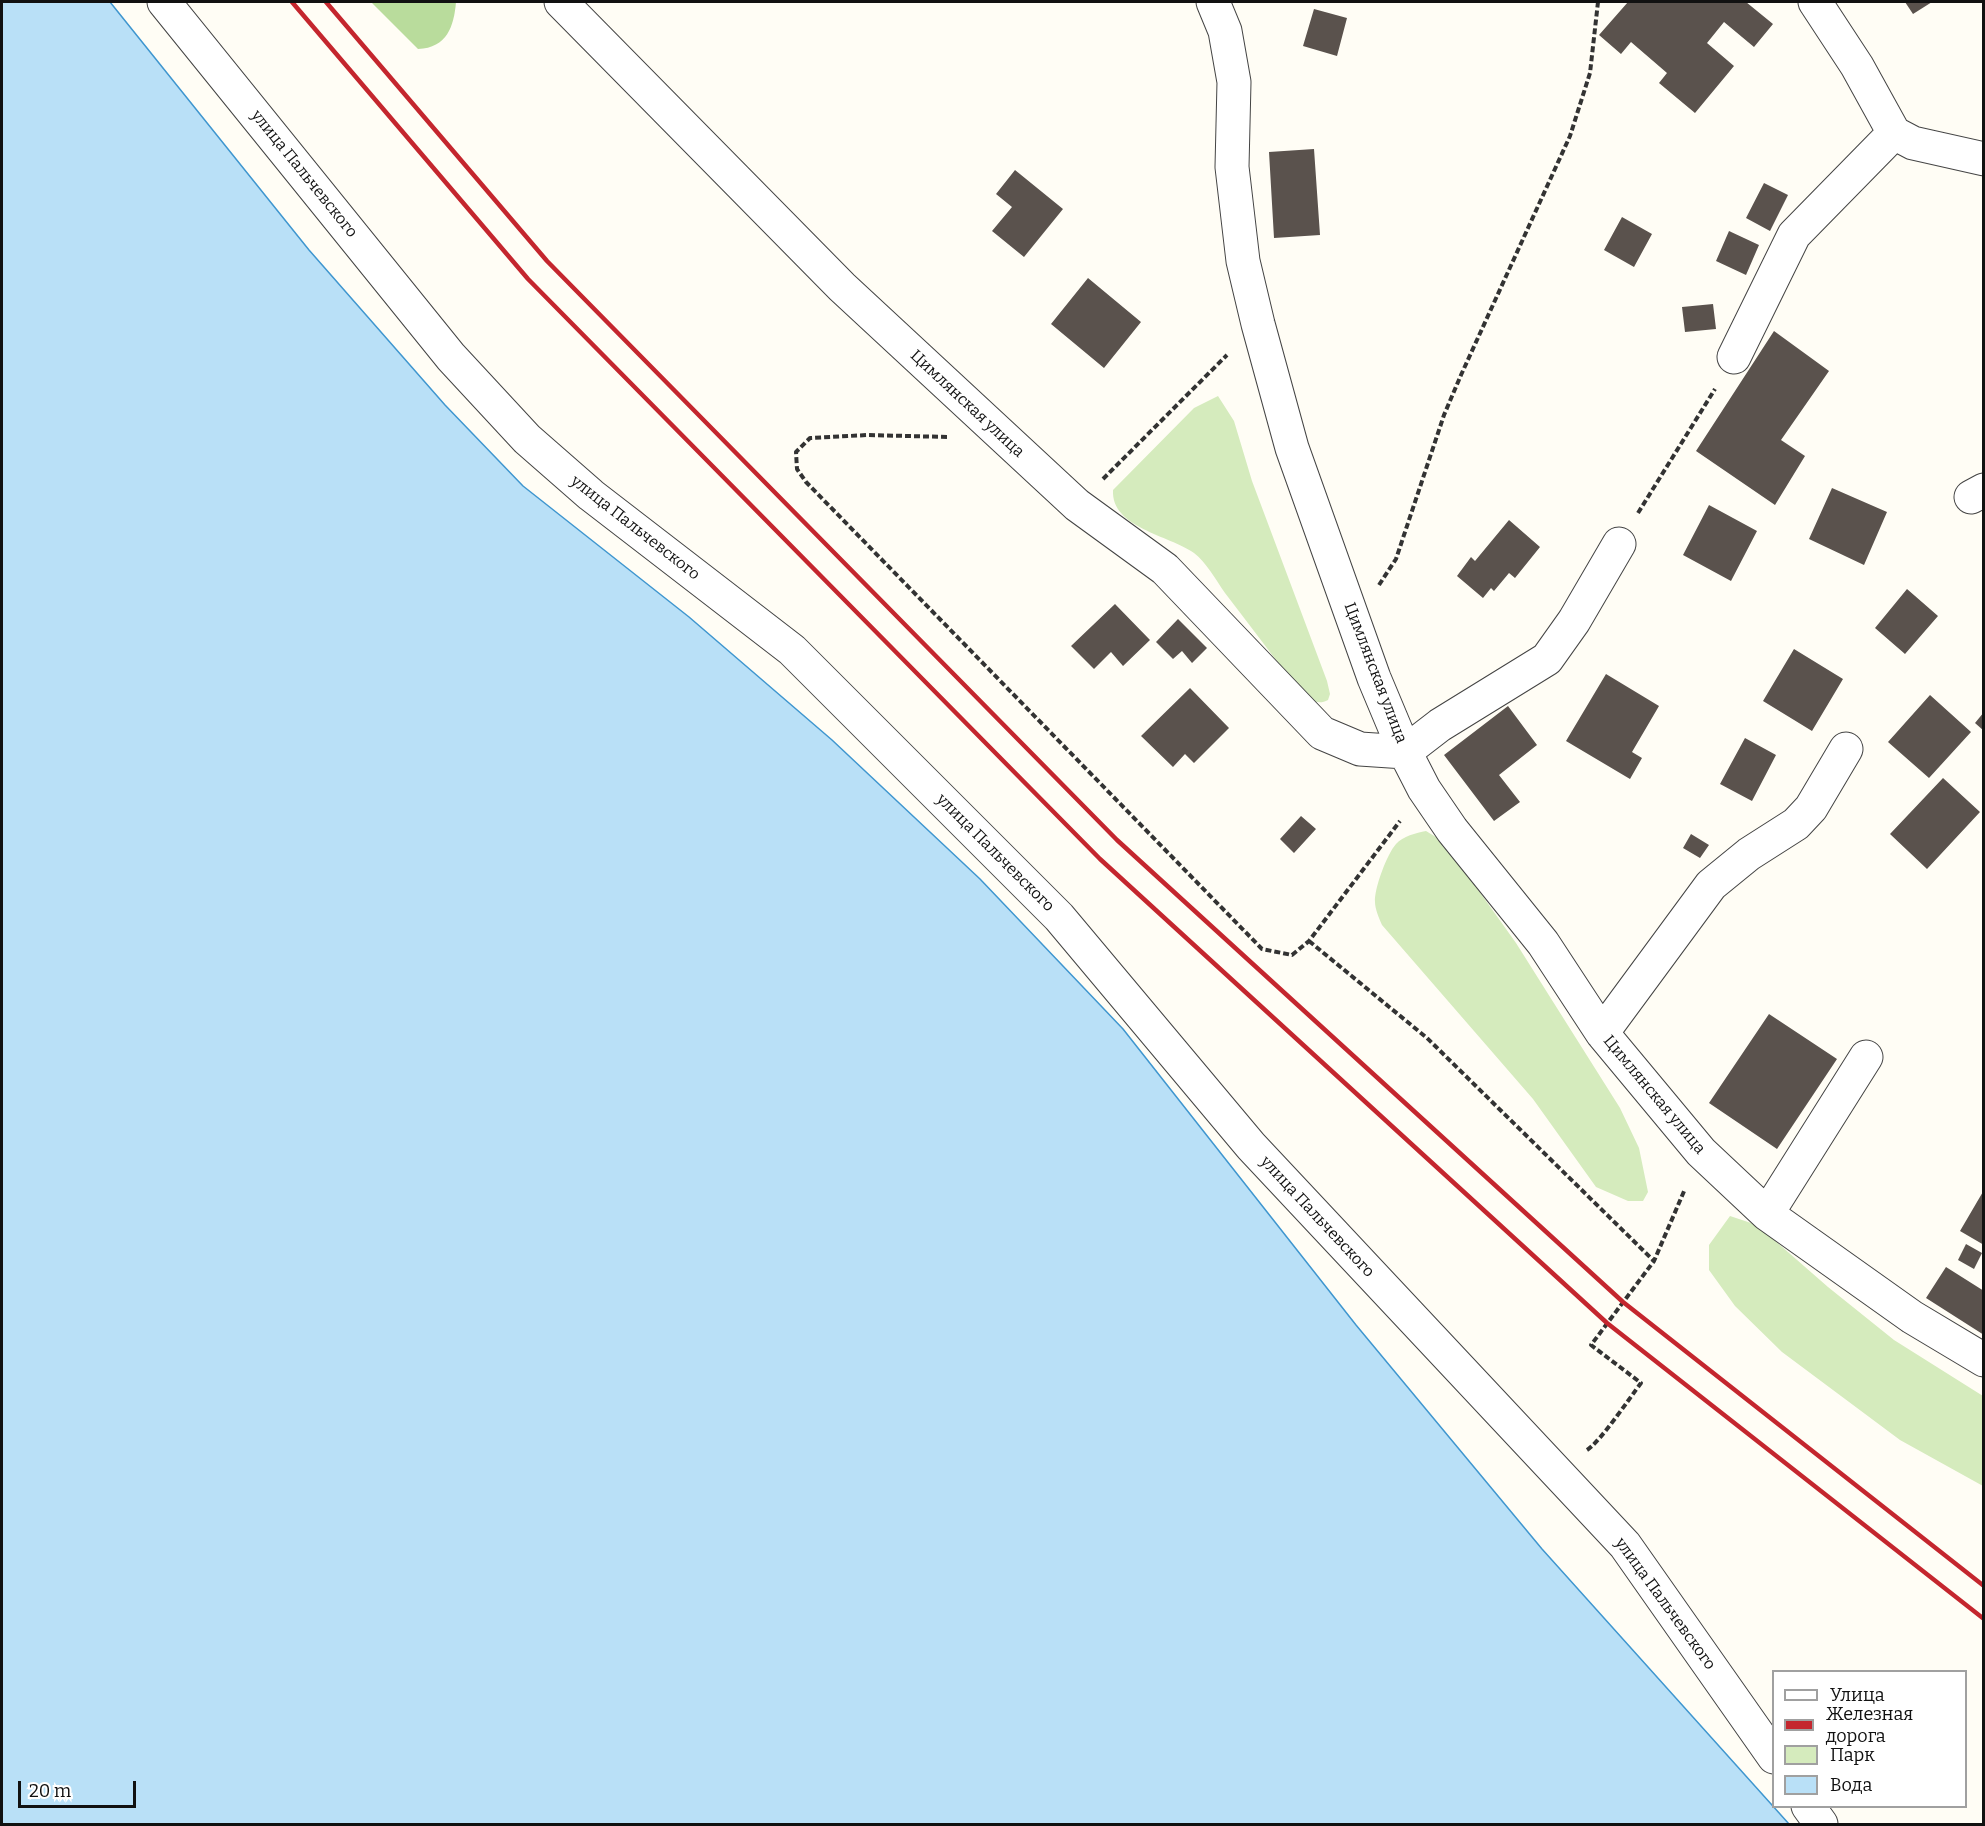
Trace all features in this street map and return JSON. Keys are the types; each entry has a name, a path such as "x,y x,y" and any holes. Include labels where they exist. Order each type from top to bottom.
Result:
{"street":[{"name":"улица Пальчевского","path":"164,2 451,357 527,439 591,495 792,650 1059,917 1251,1146 1625,1545 1772,1756"},
{"name":"Цимлянская улица","path":"561,2 842,287 999,436 1077,505 1165,569 1322,733 1360,749 1405,752"},
{"name":"Цимлянская улица","path":"1213,2 1225,31 1234,82 1232,167 1243,261 1258,324 1292,448 1374,678 1405,752 1424,789 1452,830 1543,943 1602,1033 1701,1152 1767,1214 1912,1317 1983,1360"},
{"path":"1815,2 1857,66 1894,133 1913,143 1983,159"},
{"path":"1734,357 1794,235 1894,133"},
{"path":"1405,752 1440,725 1547,659 1574,621 1619,544"},
{"path":"1602,1033 1711,885 1749,854 1796,824 1811,808 1846,749"},
{"path":"1767,1214 1866,1057"},
{"path":"1809,1808 1821,1824"}],"path":[{"path":"1351,609 1378,586 1396,559 1453,395 1570,136 1590,74 1598,2"},
{"path":"1077,505 1258,324"},
{"path":"1619,544 1734,357"},
{"path":"999,436 919,438 858,435 810,438 796,452 797,469 806,482 1263,949 1292,955 1309,941 1424,789"},
{"path":"1309,941 1427,1038 1654,1261"},
{"path":"1606,1427 1641,1383 1591,1346 1654,1261 1701,1152"}],"green space":[{"path":"371,2 456,2 451,27 447,34 436,45 418,49"},
{"path":"1218,396 1234,421 1252,481 1327,681 1330,694 1328,700 1315,702 1302,695 1207,566 1194,553 1131,522 1121,513 1115,503 1113,490 1194,408"},
{"path":"1426,831 1444,842 1516,943 1620,1108 1639,1148 1648,1192 1643,1201 1628,1201 1596,1187 1533,1099 1382,925 1376,908 1375,896 1385,863 1396,844 1402,839"},
{"path":"1730,1216 1757,1225 1828,1287 1894,1340 1983,1396 1983,1486 1900,1440 1782,1352 1735,1306 1709,1270 1709,1245"}],"water":[{"path":"2,2 110,2 309,250 445,405 523,486 689,617 832,740 980,879 1123,1029 1356,1325 1542,1549 1772,1805 1772,1808 1775,1808 1789,1824 2,1824"}],"building":[{"path":"1628,2 1746,2 1773,24 1754,47 1724,22 1707,43 1734,66 1695,113 1659,83 1667,73 1631,42 1621,54 1599,35"},
{"path":"1905,2 1932,2 1913,14"},
{"path":"1314,9 1347,18 1337,56 1303,46"},
{"path":"1314,149 1320,235 1274,238 1269,152"},
{"path":"1015,170 1063,209 1024,257 992,231 1012,207 996,194"},
{"path":"1764,183 1788,195 1770,231 1746,218"},
{"path":"1622,217 1652,234 1634,267 1604,250"},
{"path":"1729,231 1759,245 1746,275 1716,261"},
{"path":"1088,278 1141,322 1104,368 1051,324"},
{"path":"1713,304 1716,329 1685,332 1682,307"},
{"path":"1774,331 1829,371 1781,440 1805,456 1775,505 1696,451"},
{"path":"1832,488 1887,512 1864,565 1809,539"},
{"path":"1709,505 1757,531 1731,581 1683,555"},
{"path":"1509,520 1540,547 1515,578 1509,573 1494,591 1491,588 1483,598 1457,576 1471,557 1475,561"},
{"path":"1907,589 1938,616 1905,654 1875,628"},
{"path":"1115,604 1150,640 1123,666 1111,652 1094,669 1071,646"},
{"path":"1178,619 1207,648 1192,663 1182,651 1173,659 1156,642"},
{"path":"1794,649 1843,679 1812,731 1763,701"},
{"path":"1606,674 1659,706 1632,752 1642,758 1630,779 1566,741"},
{"path":"1190,688 1229,728 1194,763 1185,754 1173,767 1141,736"},
{"path":"1930,695 1971,732 1929,778 1888,742"},
{"path":"1508,706 1537,745 1499,775 1520,802 1494,821 1444,755"},
{"path":"1984,712 1984,731 1975,723"},
{"path":"1745,738 1776,755 1752,801 1720,784"},
{"path":"1943,778 1980,812 1927,869 1890,834"},
{"path":"1301,816 1316,829 1294,853 1280,839"},
{"path":"1691,834 1709,845 1700,858 1683,848"},
{"path":"1769,1014 1837,1059 1777,1149 1709,1103"},
{"path":"1984,1190 1984,1245 1960,1231"},
{"path":"1966,1244 1982,1253 1974,1269 1958,1260"},
{"path":"1946,1267 1984,1291 1984,1335 1926,1298"}],"railway":[{"path":"292,2 528,279 1100,859 1607,1323 1984,1619"},
{"path":"326,2 547,261 1117,840 1623,1302 1984,1586"}]}
